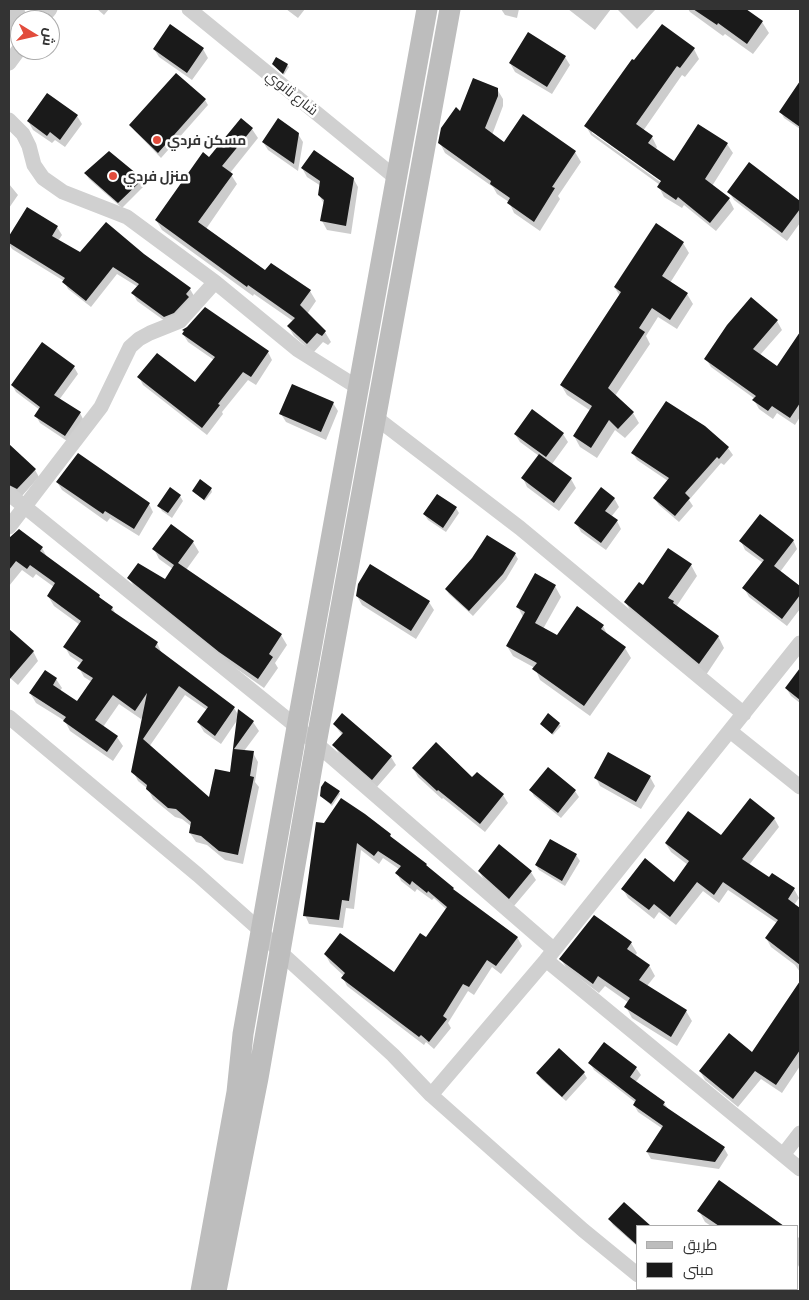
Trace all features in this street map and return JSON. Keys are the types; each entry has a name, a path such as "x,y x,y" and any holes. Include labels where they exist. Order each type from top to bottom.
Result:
{"street":[{"name":"شارع ثانوي","path":"189,9 396,178"},
{"path":"201,1291 237,1092 243,1034 261,931 357,387 427,9"},
{"path":"216,1291 258,1078 316,744 450,9"},
{"path":"9,120 23,134 30,146 34,165 43,178 63,192 127,217 215,282 298,350 357,387"},
{"path":"9,527 101,407 130,347 150,333 180,321 215,282"},
{"path":"376,418 520,528 744,714"},
{"path":"9,494 297,727 549,954 800,1169"},
{"path":"431,1095 549,954 800,643"},
{"path":"9,717 131,817 261,931 279,951 392,1055 431,1095 583,1230 636,1273"},
{"path":"730,731 800,787"},
{"path":"783,1154 800,1133"}],"building":[{"path":"693,9 746,9 763,21 747,44 718,23 717,25"},
{"path":"170,24 204,48 187,73 153,49"},
{"path":"662,24 695,48 680,68 677,66 636,124 653,136 648,143 674,161 698,124 728,143 705,179 730,198 710,223 678,197 676,200 657,187 661,181 584,126 632,59 634,60"},
{"path":"528,32 566,56 547,87 509,63"},
{"path":"276,57 288,64 283,74 272,64"},
{"path":"176,73 206,99 158,153 129,125"},
{"path":"473,78 498,88 498,96 485,128 504,142 523,114 576,151 552,187 555,188 534,222 507,203 510,198 490,184 491,181 438,143 441,128 456,107 460,111"},
{"path":"800,81 800,127 779,112"},
{"path":"47,93 78,115 60,140 50,132 47,136 27,121"},
{"path":"241,118 253,128 222,166 233,174 198,222 265,270 271,263 311,290 300,305 326,331 322,336 317,333 307,344 287,326 295,318 248,285 247,287 155,220 203,152 209,157"},
{"path":"278,118 299,133 294,164 262,142"},
{"path":"314,150 354,178 346,226 320,221 324,200 318,195 320,181 301,168"},
{"name":"منزل فردي","path":"109,151 143,179 118,203 84,173"},
{"path":"749,162 800,201 800,209 782,233 727,192"},
{"path":"27,207 58,226 52,236 80,252 106,222 144,254 191,288 186,294 189,297 174,313 164,317 131,293 139,284 113,267 86,301 62,282 65,278 9,243 9,236"},
{"path":"656,223 684,242 662,276 688,293 670,320 652,308 639,328 645,332 608,388 634,412 618,429 609,420 591,448 573,436 592,406 560,385 621,292 614,287"},
{"path":"751,297 778,320 753,349 777,366 800,332 800,403 790,418 772,406 768,411 752,400 756,396 704,359 727,325"},
{"path":"205,307 269,351 251,377 243,372 202,428 137,377 157,353 195,382 215,357 182,334 184,331 182,330"},
{"path":"42,342 75,366 54,395 81,412 65,436 34,416 40,407 11,385"},
{"path":"292,384 334,402 321,432 279,414"},
{"path":"666,401 705,426 729,447 719,459 717,457 685,493 690,498 675,516 653,498 669,478 631,453"},
{"path":"532,409 564,433 546,457 514,434"},
{"path":"9,444 36,469 17,489 9,485"},
{"path":"78,453 150,503 134,529 105,511 103,514 56,482"},
{"path":"539,454 572,478 554,503 521,478"},
{"path":"200,479 212,488 204,500 192,491"},
{"path":"170,487 181,495 168,513 157,506"},
{"path":"601,487 615,498 605,511 618,520 601,543 574,523"},
{"path":"437,494 457,507 443,528 423,514"},
{"path":"760,514 794,540 774,566 800,586 800,595 782,619 742,588 764,560 739,541"},
{"path":"171,524 194,541 178,563 282,634 269,654 273,657 258,679 219,652 127,578 138,563 165,579 174,565 152,549"},
{"path":"19,529 43,547 40,551 100,595 99,597 113,607 111,610 158,642 155,647 235,707 215,736 197,722 208,707 179,686 143,739 209,797 215,769 230,772 238,709 254,721 234,749 254,751 250,776 254,777 238,855 219,851 201,836 189,833 191,822 176,809 168,808 146,789 147,785 131,772 147,693 135,711 113,695 95,720 118,736 107,752 63,721 66,717 29,693 45,670 57,678 53,685 77,701 93,678 77,668 83,660 63,647 81,621 47,596 55,583 30,565 27,569 16,561 9,570 9,538"},
{"path":"487,535 516,553 503,574 469,611 445,589 472,558"},
{"path":"668,548 692,564 668,598 719,636 699,664 624,602 639,582 643,585"},
{"path":"370,564 430,601 411,631 356,596 358,584"},
{"path":"535,573 556,585 535,623 557,635 577,606 604,625 601,629 626,647 584,706 532,669 537,663 506,646 525,612 516,607"},
{"path":"9,629 34,651 9,680"},
{"path":"800,668 800,700 785,688"},
{"path":"342,713 392,756 372,780 332,745 343,733 333,724"},
{"path":"548,713 560,723 552,734 540,724"},
{"path":"436,742 472,777 477,772 504,794 480,824 437,791 412,768"},
{"path":"608,752 651,776 636,802 594,778"},
{"path":"548,767 576,790 558,813 529,790"},
{"path":"325,781 340,791 331,804 320,796 321,787"},
{"path":"341,798 391,834 390,836 427,864 453,889 518,937 496,966 487,960 469,987 463,984 443,1016 447,1019 429,1042 421,1035 419,1037 341,978 345,973 324,954 340,933 394,972 420,933 426,937 447,907 428,891 427,893 412,881 410,885 395,873 401,866 378,851 374,856 357,843 349,901 342,900 339,920 303,916 316,822 324,823"},
{"path":"750,798 775,818 742,859 769,877 772,873 795,888 788,899 800,908 800,965 765,938 778,920 723,882 714,895 697,882 670,917 654,904 649,910 621,889 645,858 674,882 689,861 665,843 688,811 721,835"},
{"path":"550,839 577,854 562,881 535,865"},
{"path":"499,844 532,871 509,899 478,871"},
{"path":"594,915 632,942 627,949 650,965 639,980 687,1010 671,1037 624,1007 630,998 598,976 593,984 559,959"},
{"path":"800,981 800,1050 776,1085 755,1071 733,1099 699,1071 729,1033 752,1052"},
{"path":"604,1042 637,1067 630,1077 665,1102 663,1105 725,1147 715,1162 646,1152 663,1126 633,1105 636,1100 588,1063"},
{"path":"559,1048 585,1072 562,1097 536,1073"},
{"path":"719,1180 783,1225 718,1225 697,1211"},
{"path":"624,1202 650,1225 636,1225 636,1244 608,1219"}],"place":[{"name":"مسكن فردي","path":"157,140"},
{"name":"منزل فردي","path":"113,176"}]}
